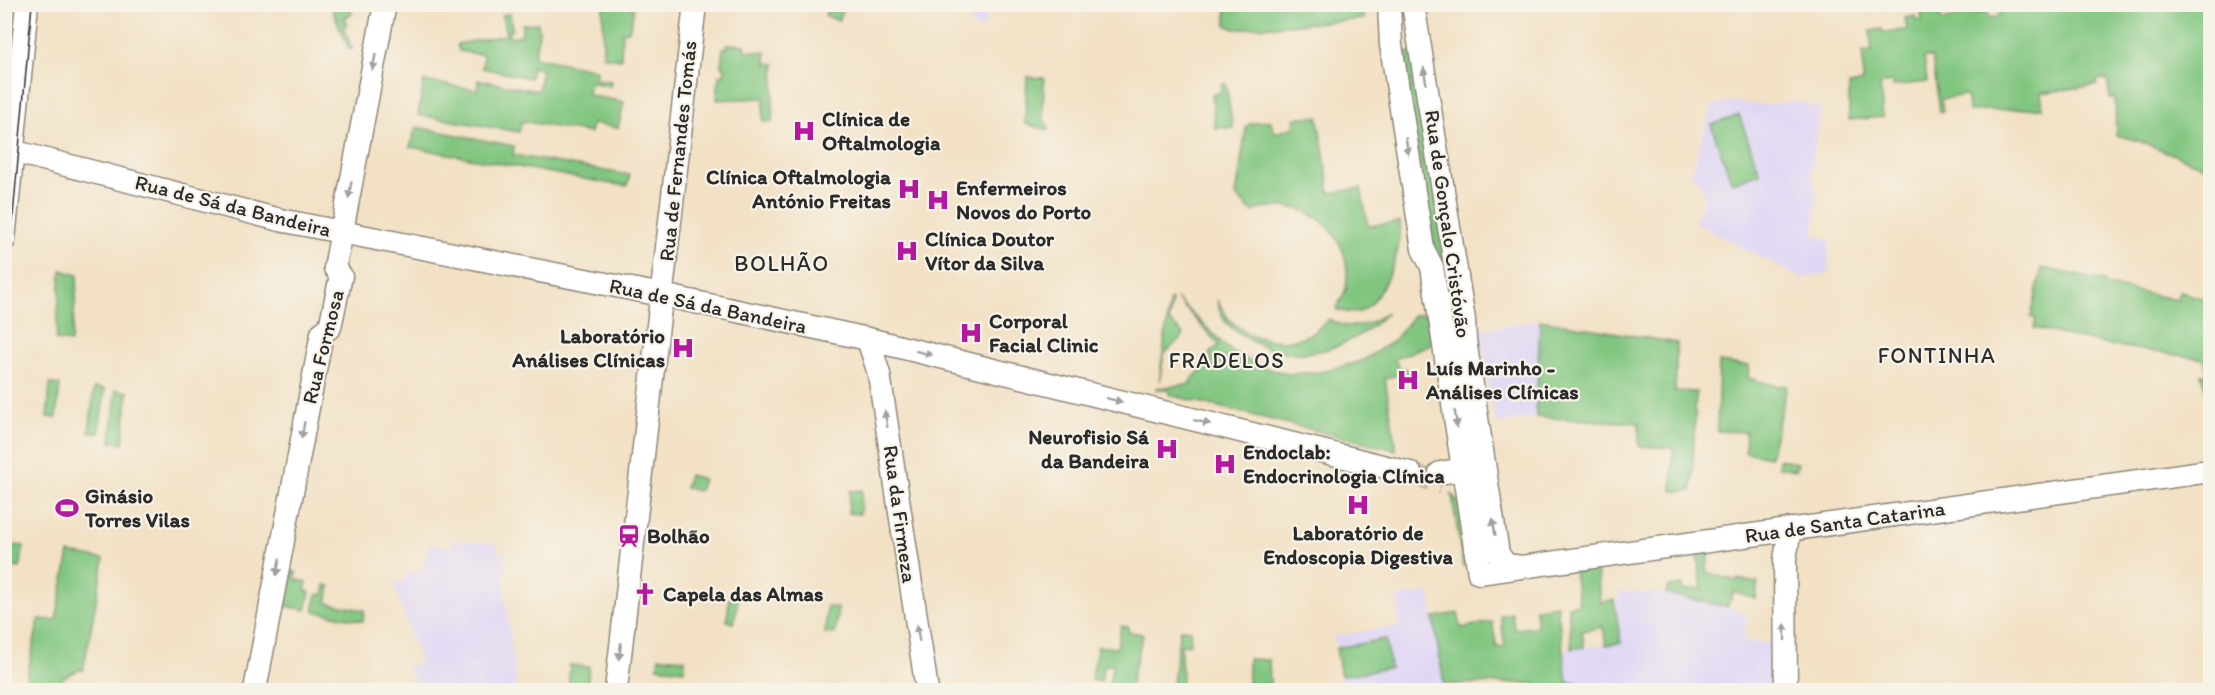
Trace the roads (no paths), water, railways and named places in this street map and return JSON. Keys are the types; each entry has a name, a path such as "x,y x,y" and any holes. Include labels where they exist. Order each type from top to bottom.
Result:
{"main road":[{"name":"Rua Formosa","path":"255,690 322,333 330,327 341,276 335,268 386,4"},
{"name":"Rua de Fernandes Tomás","path":"616,690 694,4"},
{"name":"Rua de Gonçalo Cristóvão","path":"1389,4 1391,45 1421,239 1432,267 1479,573"},
{"name":"Rua de Gonçalo Cristóvão","path":"1413,4 1464,320 1465,340 1498,554 1506,565 1523,567"},
{"path":"4,240 9,150 27,10"},
{"name":"Rua de Sá da Bandeira","path":"9,150 269,217 662,295 868,339 1410,473"},
{"name":"Rua da Firmeza","path":"868,339 879,374 927,690"},
{"path":"1467,499 1441,479 1463,469 1482,454"},
{"name":"Rua de Santa Catarina","path":"1479,573 2211,471"},
{"path":"1786,690 1785,560 1790,529"}],"tunnel":[{"path":"1410,473 1442,484"}],"tram line":[{"path":"4,316 32,4"}],"place":[{"name":"Clínica de Oftalmologia","path":"804,131"},
{"name":"Clínica Oftalmologia António Freitas","path":"909,189"},
{"name":"Enfermeiros Novos do Porto","path":"938,200"},
{"name":"Clínica Doutor Vítor da Silva","path":"907,251"},
{"name":"Corporal Facial Clinic","path":"971,333"},
{"name":"Laboratório Análises Clínicas","path":"683,348"},
{"name":"Luís Marinho - Análises Clínicas","path":"1408,380"},
{"name":"Neurofisio Sá da Bandeira","path":"1167,449"},
{"name":"Endoclab: Endocrinologia Clínica","path":"1225,464"},
{"name":"Laboratório de Endoscopia Digestiva","path":"1358,505"},
{"name":"Ginásio Torres Vilas","path":"67,508"},
{"name":"Bolhão","path":"629,536"},
{"name":"Capela das Almas","path":"645,594"}],"district":[{"name":"BOLHÃO","path":"782,263"},
{"name":"FONTINHA","path":"1937,355"},
{"name":"FRADELOS","path":"1227,360"}]}
